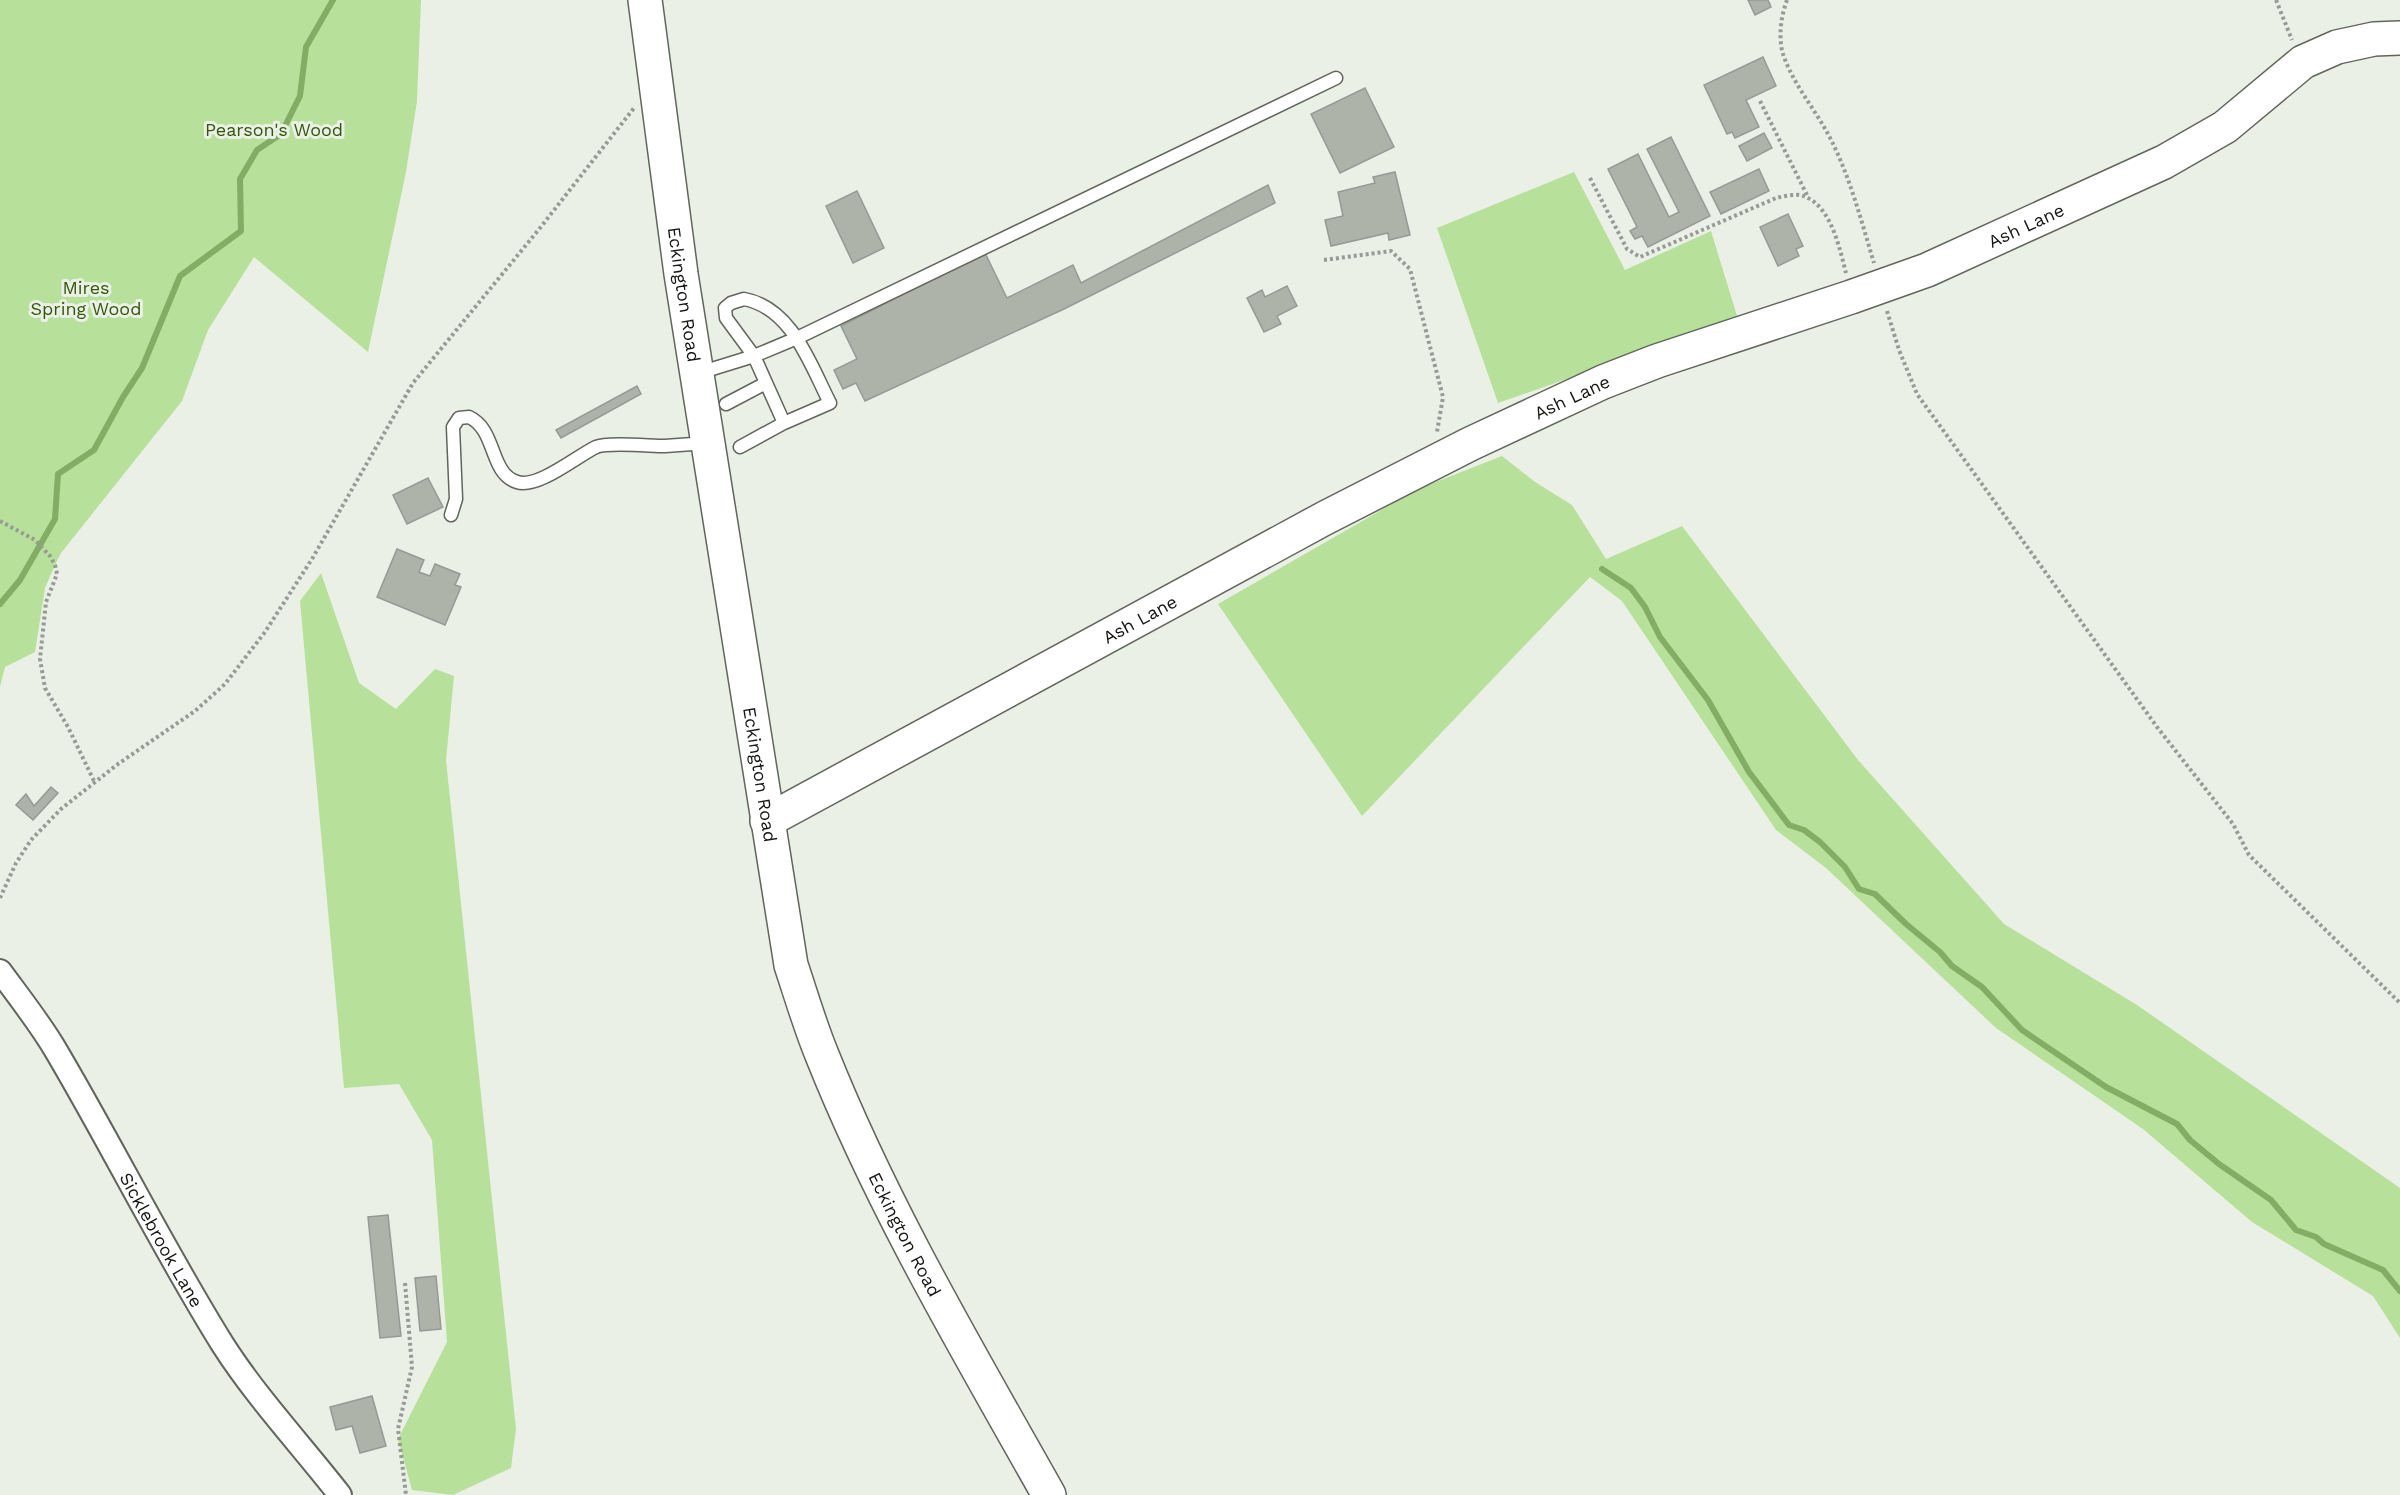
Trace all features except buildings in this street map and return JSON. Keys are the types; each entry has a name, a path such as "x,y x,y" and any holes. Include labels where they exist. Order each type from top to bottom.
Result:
{"street":[{"name":"Eckington Road","path":"645,0 681,274 766,821 791,964 821,1054 921,1267 1049,1495"},
{"name":"Ash Lane","path":"766,821 1432,463 1603,382 1657,361 1927,270 2164,162 2226,127 2303,62 2337,47 2374,39 2400,38"},
{"name":"Sicklebrook Lane","path":"0,971 55,1048 223,1344 248,1383 340,1495"}],"lane":[{"path":"698,374 754,356 797,338 1336,78"},
{"path":"740,447 784,423 830,403 797,338 769,309 744,299 731,303 725,308 726,318 754,356 784,423"},
{"path":"726,404 766,383"},
{"path":"451,515 456,499 453,427 459,418 469,417 485,429 498,464 512,479 527,483 541,478 599,446 665,446 708,442"}],"path":[{"path":"1787,0 1780,31 1783,54 1828,135 1845,172 1866,292"},
{"path":"2276,0 2303,62"},
{"path":"0,898 16,863 31,840 67,803 94,781 195,711 225,684 265,632 306,568 413,383 540,228 656,79"},
{"path":"1760,101 1808,198 1822,210 1840,251 1899,350 1917,394 2157,727 2233,824 2249,855 2400,1003"},
{"path":"1590,178 1627,249 1640,257 1776,198 1792,194 1808,198"},
{"path":"1324,260 1390,251 1410,269 1443,397 1432,463"},
{"path":"0,520 35,540 50,556 57,574 46,602 40,659 45,688 68,727 94,781"},
{"path":"405,1283 412,1367 406,1398 399,1414 398,1429 406,1495"}],"green space":[{"name":"Pearson's Wood","path":"0,0 421,0 417,101 406,172 368,352 254,257 208,330 182,401 61,553 45,588 35,652 5,667 0,687"},
{"path":"1574,172 1625,270 1711,231 1738,319 1498,403 1437,228"},
{"path":"1502,456 1535,482 1572,505 1606,559 1682,526 1858,760 2004,924 2137,1005 2400,1188 2400,1338 2373,1296 2252,1222 2143,1129 1996,1028 1826,868 1776,830 1622,601 1590,577 1362,816 1218,604 1418,489"},
{"path":"321,573 359,683 396,709 435,669 454,676 446,760 516,1429 511,1468 453,1495 412,1490 398,1439 447,1342 432,1140 399,1084 344,1088 300,601"}],"waterway":[{"path":"0,604 20,580 55,519 58,474 94,450 142,368 180,276 241,231 240,179 257,150 281,134 300,96 306,47 333,0"},
{"path":"1602,569 1631,588 1645,607 1660,637 1708,700 1749,772 1789,825 1804,830 1820,842 1845,867 1859,889 1875,894 1940,952 1952,966 1982,987 2022,1030 2106,1087 2177,1124 2190,1140 2219,1164 2271,1200 2296,1230 2316,1237 2324,1244 2383,1270 2400,1291"}],"park label":[{"name":"Mires Spring Wood","path":"86,297"}]}
